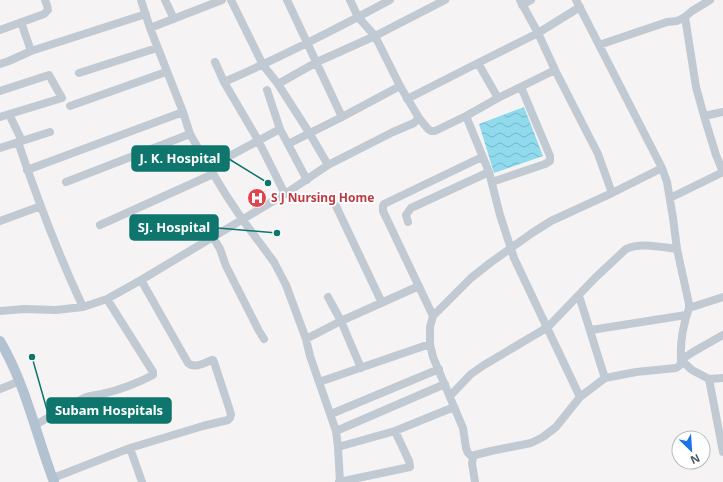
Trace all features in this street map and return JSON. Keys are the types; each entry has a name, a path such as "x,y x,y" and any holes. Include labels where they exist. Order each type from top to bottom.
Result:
{"main road":[{"path":"0,341 20,381 53,480"}],"street":[{"path":"0,30 44,14 48,10 45,0"},
{"path":"141,0 157,48 183,112 190,134 242,219 274,262 286,286 306,340 310,356 336,431 339,482 410,467 395,431"},
{"path":"165,0 174,19"},
{"path":"150,28 222,0"},
{"path":"232,0 263,65 278,84 328,165"},
{"path":"287,0 342,117"},
{"path":"350,0 358,17 374,36 418,118 431,131 435,131 466,116 498,98 555,70"},
{"path":"224,82 263,65 390,0"},
{"path":"278,84 317,62 374,36 445,0"},
{"path":"531,0 521,2 598,154 612,193"},
{"path":"599,45 667,22 677,21 710,0"},
{"path":"407,99 538,33 578,2 662,168 667,182 670,198 677,249 689,304 681,340 680,366 676,368 636,372 605,378 580,397 556,427 543,437 531,443 479,454 473,458 472,464 476,482"},
{"path":"0,64 31,51 146,14"},
{"path":"670,198 723,172 716,155 696,87 685,17"},
{"path":"21,22 31,51"},
{"path":"80,72 157,48"},
{"path":"215,62 224,82 258,140 285,194"},
{"path":"478,63 498,98"},
{"path":"70,106 166,72"},
{"path":"0,91 49,75 62,98 0,117"},
{"path":"288,144 310,134 400,86"},
{"path":"492,182 546,164 550,161 550,156 521,87"},
{"path":"267,90 280,129 307,180"},
{"path":"27,170 183,112"},
{"path":"704,116 723,112"},
{"path":"8,114 20,142 27,170 63,264 83,308"},
{"path":"466,116 489,172 500,215 514,258 580,397"},
{"path":"0,311 83,308 107,299 285,194 328,165 392,132 414,124 418,118"},
{"path":"100,224 191,184 258,140 280,129"},
{"path":"0,148 50,132"},
{"path":"66,182 190,134"},
{"path":"433,316 383,211 383,206 384,204 482,157"},
{"path":"473,458 468,453 466,448 463,428 430,344 430,327 433,316 471,278 532,233 552,221 662,168"},
{"path":"408,222 406,215 412,208 489,172"},
{"path":"0,221 41,206"},
{"path":"336,206 382,303"},
{"path":"214,237 226,266 264,339"},
{"path":"450,396 471,374 548,328 595,278 626,249 639,245 677,249"},
{"path":"53,480 130,448 228,420 230,418 231,414 213,360 195,366 191,366 188,363 141,280"},
{"path":"306,340 340,321 419,286"},
{"path":"579,296 605,378"},
{"path":"328,297 361,368"},
{"path":"591,330 687,312 723,297"},
{"path":"35,425 84,398 119,389 153,375 107,299"},
{"path":"681,360 723,335"},
{"path":"320,382 430,344"},
{"path":"681,360 692,370 709,379 723,378"},
{"path":"331,414 439,369"},
{"path":"709,379 723,452"},
{"path":"0,390 20,381"},
{"path":"336,431 445,384"},
{"path":"338,447 395,431 454,407"},
{"path":"130,448 142,482"}],"water":[{"path":"524,107 543,156 494,173 479,124"}],"place":[{"name":"J. K. Hospital","path":"268,183"},
{"name":"S J Nursing Home","path":"257,198"},
{"name":"SJ. Hospital","path":"277,233"},
{"name":"Subam Hospitals","path":"32,357"}]}
